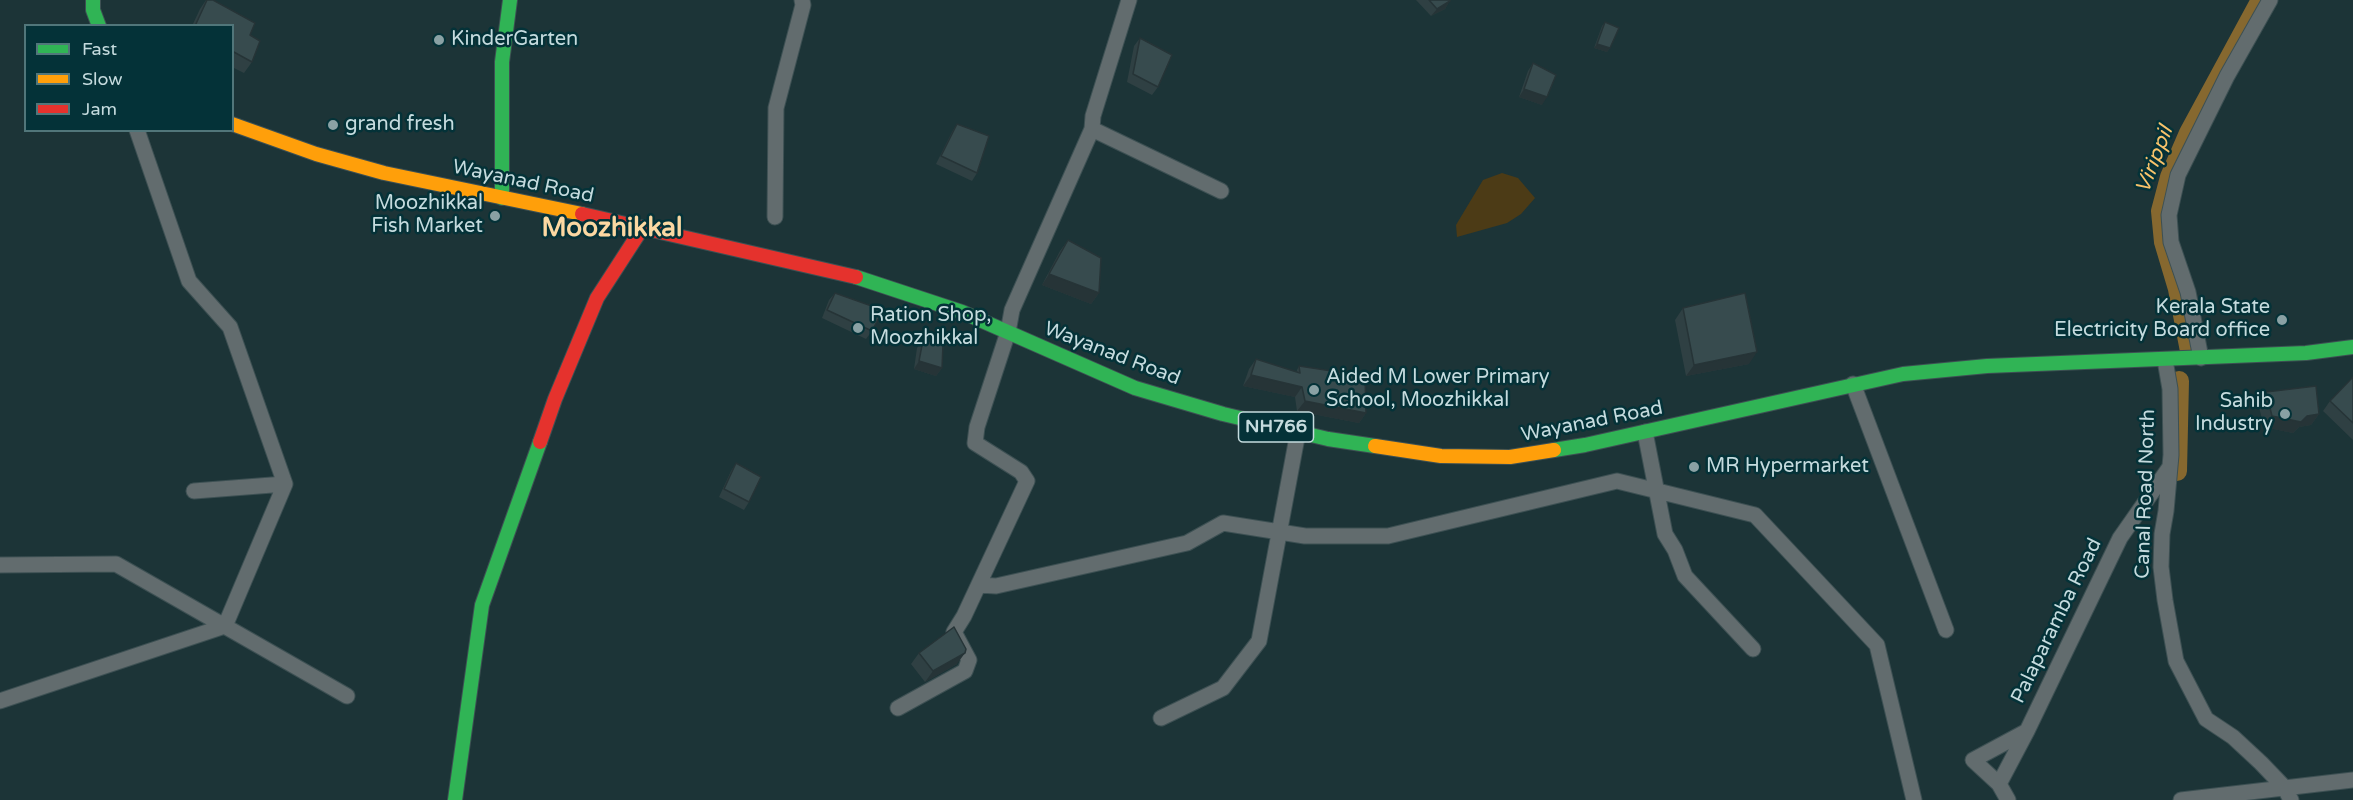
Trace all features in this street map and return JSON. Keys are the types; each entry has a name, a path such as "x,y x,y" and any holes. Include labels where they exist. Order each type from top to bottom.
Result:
{"main road":[{"path":"93,0 93,9 98,24"},
{"path":"502,198 502,62 510,0"},
{"name":"Wayanad Road","path":"234,125 327,157 384,173 643,227 848,274 962,312 1135,388 1223,414 1328,439 1441,456 1510,457 1585,445 1903,374 1987,366 2306,353 2353,347"},
{"path":"455,800 482,605 555,399 597,298 643,227"}],"street":[{"path":"775,217 776,108 803,5 802,0"},
{"path":"898,708 965,672 969,660 954,632 979,585 1027,481 1021,472 975,443 977,427 1008,333 1012,310 1092,129 1093,116 1129,0"},
{"path":"2201,358 2188,292 2171,242 2169,215 2178,175 2242,47 2270,0"},
{"path":"1092,129 1221,191"},
{"path":"0,701 225,627 285,484 230,327 189,281 138,132"},
{"name":"Canal Road North","path":"2165,360 2170,389 2170,466 2162,534 2162,567 2165,600 2176,661 2206,719 2233,737 2288,794"},
{"path":"1853,384 1946,630"},
{"path":"1161,718 1223,688 1259,641 1299,432"},
{"path":"1645,432 1665,534 1675,550 1685,576 1753,649"},
{"name":"Palaparamba Road","path":"2000,784 2120,538 2170,466"},
{"path":"979,585 996,586 1187,543 1223,523 1305,536 1388,536 1617,481 1755,515 1877,645 1914,800"},
{"path":"194,492 285,484"},
{"path":"0,565 116,564 347,696"},
{"path":"2008,800 2000,784 1973,760 2027,731"},
{"path":"2181,800 2288,794 2353,780"}],"shaded area":[{"path":"1502,173 1518,178 1535,198 1521,214 1507,223 1457,237 1456,225 1483,180"}],"building":[{"path":"207,0 213,0 255,23 250,35 260,41 252,62 234,52 234,24 196,24"},
{"path":"1429,0 1450,0 1450,1 1437,9"},
{"path":"1605,22 1619,28 1610,48 1597,44"},
{"path":"1140,38 1172,55 1158,87 1133,74"},
{"path":"1533,63 1556,75 1547,97 1524,89"},
{"path":"957,124 989,136 977,173 941,156"},
{"path":"1068,240 1101,258 1099,293 1049,274"},
{"path":"835,293 883,310 872,331 827,310"},
{"path":"1745,293 1757,352 1694,365 1683,308"},
{"path":"923,340 943,344 942,368 919,361"},
{"path":"1256,359 1300,373 1299,366 1365,376 1366,413 1305,401 1302,387 1251,375"},
{"path":"2353,377 2353,423 2330,401"},
{"path":"2316,386 2319,414 2307,416 2301,422 2272,416 2266,392"},
{"path":"736,463 761,477 749,502 724,489"},
{"path":"954,627 966,649 965,653 933,671 919,653"}],"waterway":[{"name":"Virippil","path":"2190,351 2178,289 2164,242 2161,211 2170,177 2189,133 2261,0"},
{"path":"2177,471 2179,381"}],"traffic: fast":[{"path":"93,0 93,10 98,24"},
{"path":"502,198 502,62 510,0"},
{"path":"856,277 962,312 1135,388 1223,414 1328,439 1375,446"},
{"path":"1554,450 1903,374 1987,366 2306,353 2353,347"},
{"path":"455,800 482,605 540,442"}],"traffic: slow":[{"path":"234,125 316,154 384,173 582,214"},
{"path":"1375,446 1441,456 1510,457 1554,450"}],"traffic: jam":[{"path":"582,214 856,277"},
{"path":"540,442 555,399 597,298 643,227"}],"place":[{"name":"KinderGarten","path":"439,40"},
{"name":"grand fresh","path":"333,125"},
{"name":"Moozhikkal Fish Market","path":"495,216"},
{"name":"Kerala State Electricity Board office","path":"2282,320"},
{"name":"Ration Shop, Moozhikkal","path":"858,328"},
{"name":"Aided M Lower Primary School, Moozhikkal","path":"1314,390"},
{"name":"Sahib Industry","path":"2285,414"},
{"name":"MR Hypermarket","path":"1694,467"}],"district":[{"name":"Moozhikkal","path":"612,229"}]}
